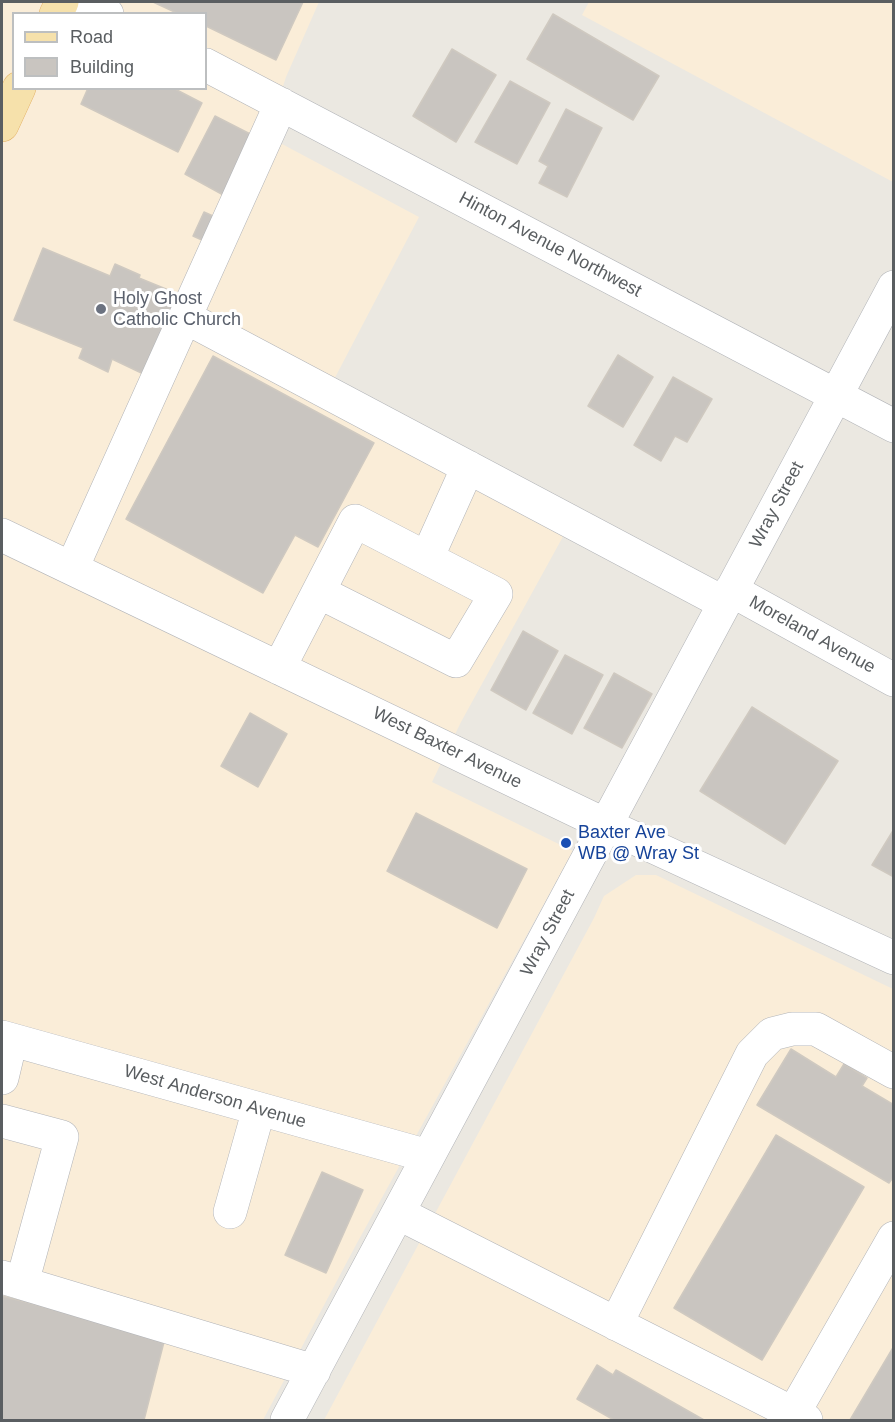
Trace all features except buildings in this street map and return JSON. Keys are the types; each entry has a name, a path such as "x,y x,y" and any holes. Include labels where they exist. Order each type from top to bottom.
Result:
{"main road":[{"path":"2,125 18,90"}],"street":[{"path":"84,2 103,12"},
{"name":"Hinton Avenue Northwest","path":"207,66 894,426"},
{"path":"72,568 281,104"},
{"name":"Wray Street","path":"287,1420 894,287"},
{"name":"Moreland Avenue","path":"185,317 468,467 894,680"},
{"path":"427,558 468,467"},
{"path":"279,668 356,521 496,594 456,660 319,592"},
{"name":"West Baxter Avenue","path":"2,535 606,825 894,958"},
{"path":"616,1324 752,1053 772,1034 792,1029 816,1029 894,1072"},
{"path":"2,1077 6,1039"},
{"name":"West Anderson Avenue","path":"6,1039 429,1156"},
{"path":"230,1212 259,1109"},
{"path":"2,1121 62,1137 12,1280 314,1371"},
{"path":"398,1213 800,1417 894,1238"}],"shaded area":[{"path":"2,2 319,2 286,77 267,136 419,217 328,391 571,522 461,722 432,782 573,851 357,1243 263,1420 2,1420"},
{"path":"589,2 893,2 893,182 582,15"},
{"path":"636,875 656,875 893,989 893,1420 324,1420 604,896"}],"place":[{"name":"Holy Ghost Catholic Church","path":"101,309"},
{"name":"Baxter Ave WB @ Wray St","path":"566,843"}]}
